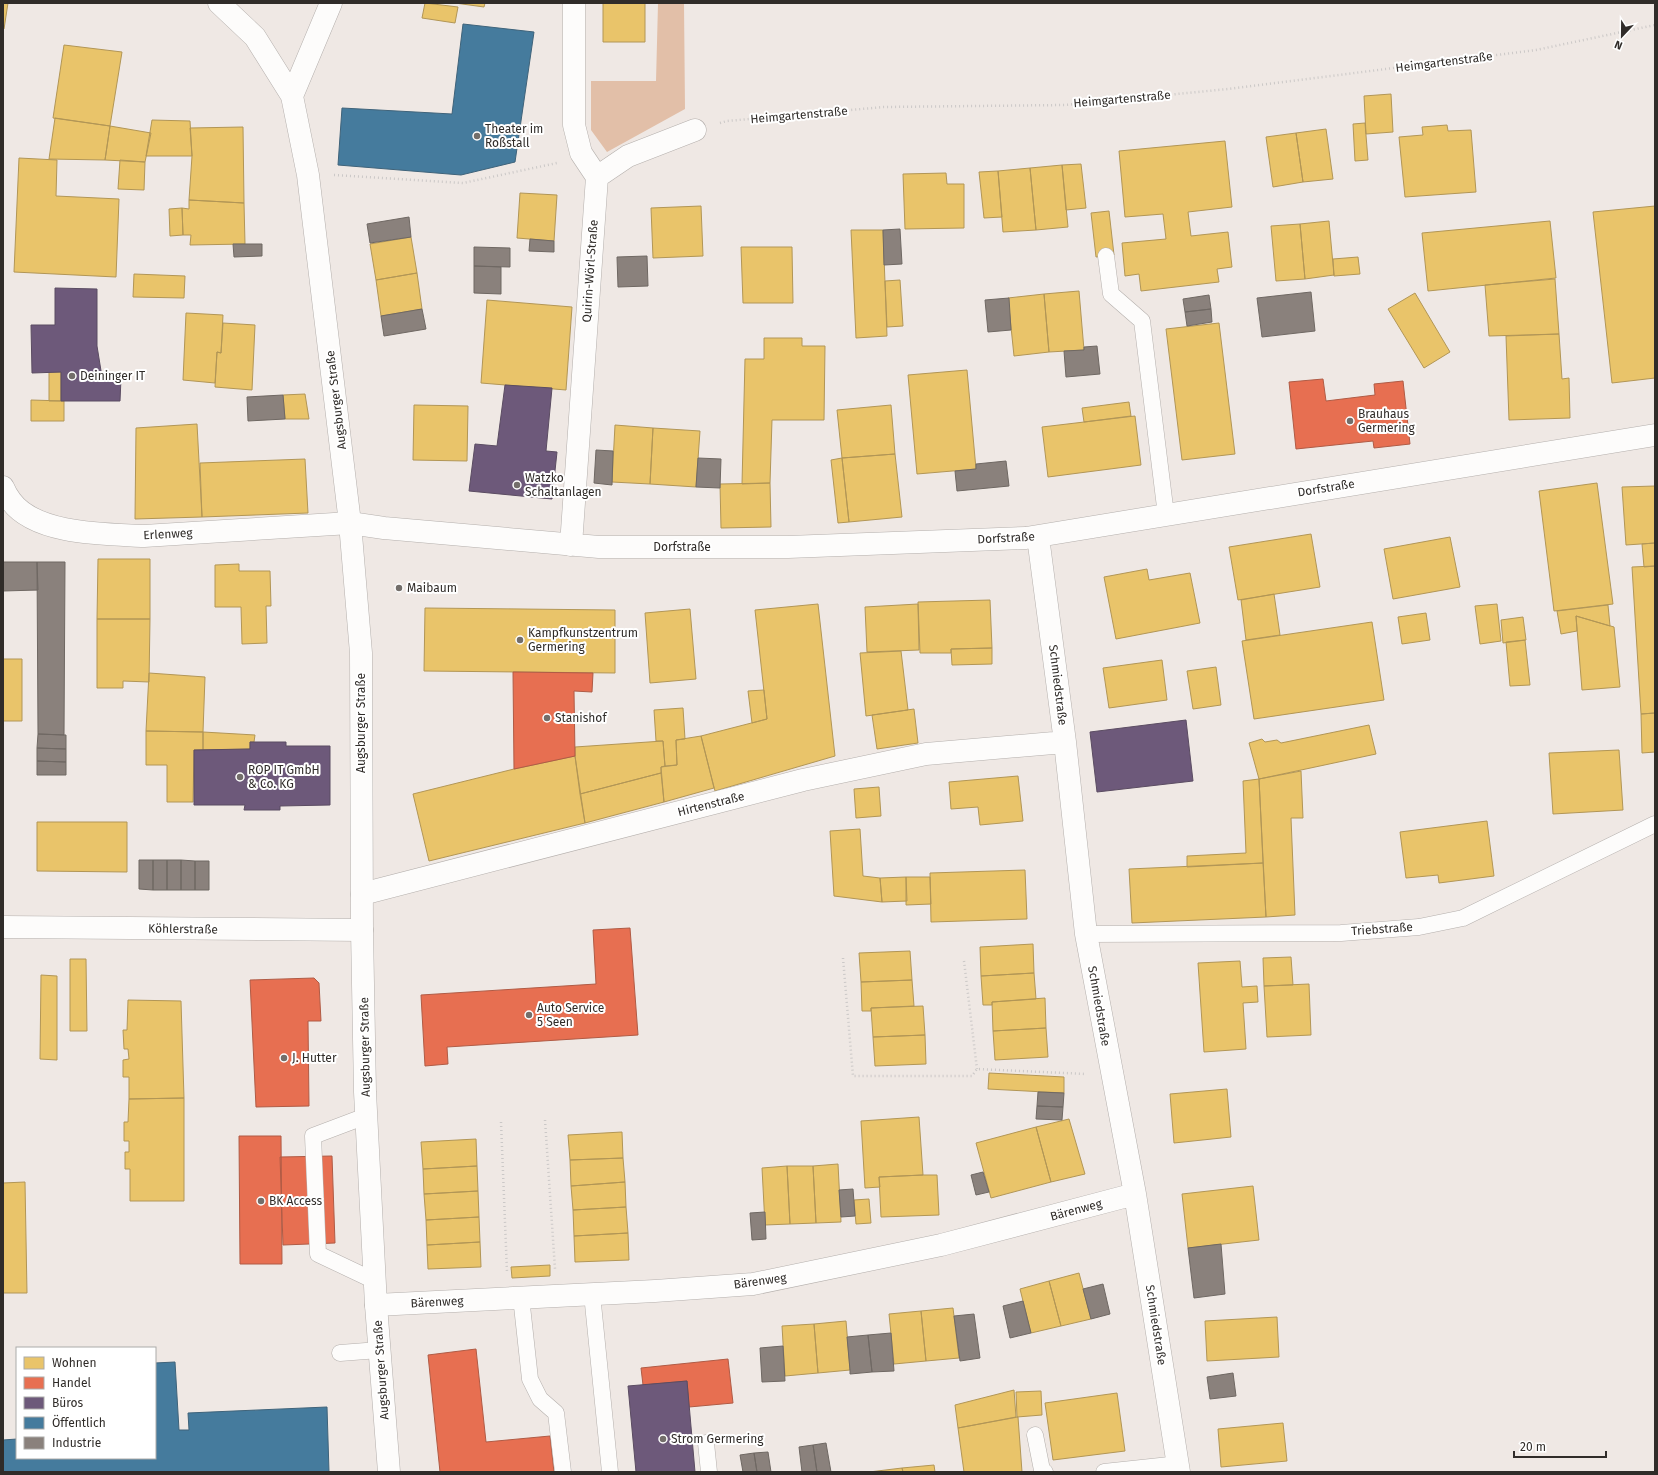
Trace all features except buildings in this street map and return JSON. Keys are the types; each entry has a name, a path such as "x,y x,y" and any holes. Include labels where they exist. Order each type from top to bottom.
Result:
{"street":[{"name":"Augsburger Straße","path":"219,3 255,37 292,96 308,174 350,523 361,653 362,930 366,1116 376,1305 389,1472"},
{"path":"292,96 331,3"},
{"path":"574,3 574,125 581,153 597,177 628,156 695,130"},
{"name":"Quirin-Wörl-Straße","path":"571,545 597,177"},
{"name":"Dorfstraße","path":"350,523 384,528 599,547 788,547 1038,536 1655,435"},
{"name":"Erlenweg","path":"3,487 11,502 28,516 52,527 81,532 144,536 350,523"},
{"name":"Schmiedstraße","path":"1038,536 1065,742 1086,934 1135,1194 1179,1468"},
{"name":"Hirtenstraße","path":"362,894 803,780 926,754 1065,742"},
{"name":"Köhlerstraße","path":"3,927 362,930"},
{"name":"Bärenweg","path":"376,1305 753,1284 941,1245 1135,1194"}],"lane":[{"path":"1106,256 1111,294 1142,321 1166,515"},
{"name":"Triebstraße","path":"1086,934 1341,933 1419,927 1463,918 1655,824"},
{"path":"366,1116 313,1136 318,1254 375,1281"},
{"path":"592,1294 610,1472"},
{"path":"514,1298 530,1379 540,1399 556,1413 563,1472"},
{"path":"340,1353 379,1350"},
{"path":"1035,1434 1042,1470 1045,1472"},
{"path":"706,1443 708,1472"},
{"path":"1104,1472 1179,1468"}],"path":[{"name":"Heimgartenstraße","path":"695,130 726,121 884,107 1065,105 1228,89 1536,50 1655,25"},
{"path":"308,174 463,183 564,162 581,153"},
{"path":"843,958 853,1076 972,1076 977,1069 964,962"},
{"path":"977,1069 1112,1076"},
{"path":"544,1120 557,1296"},
{"path":"501,1122 514,1298"}],"shaded area":[{"path":"658,4 684,4 685,109 607,152 591,130 591,81 656,81"}],"place":[{"name":"Theater im Roßstall","path":"477,136"},
{"name":"Deininger IT","path":"72,376"},
{"name":"Brauhaus Germering","path":"1350,421"},
{"name":"Watzko Schaltanlagen","path":"517,485"},
{"name":"Maibaum","path":"399,588"},
{"name":"Kampfkunstzentrum Germering","path":"520,640"},
{"name":"Stanishof","path":"547,718"},
{"name":"ROP IT GmbH & Co. KG","path":"240,777"},
{"name":"Auto Service 5 Seen","path":"529,1015"},
{"name":"J. Hutter","path":"284,1058"},
{"name":"BK Access","path":"261,1201"},
{"name":"Strom Germering","path":"663,1439"}]}
